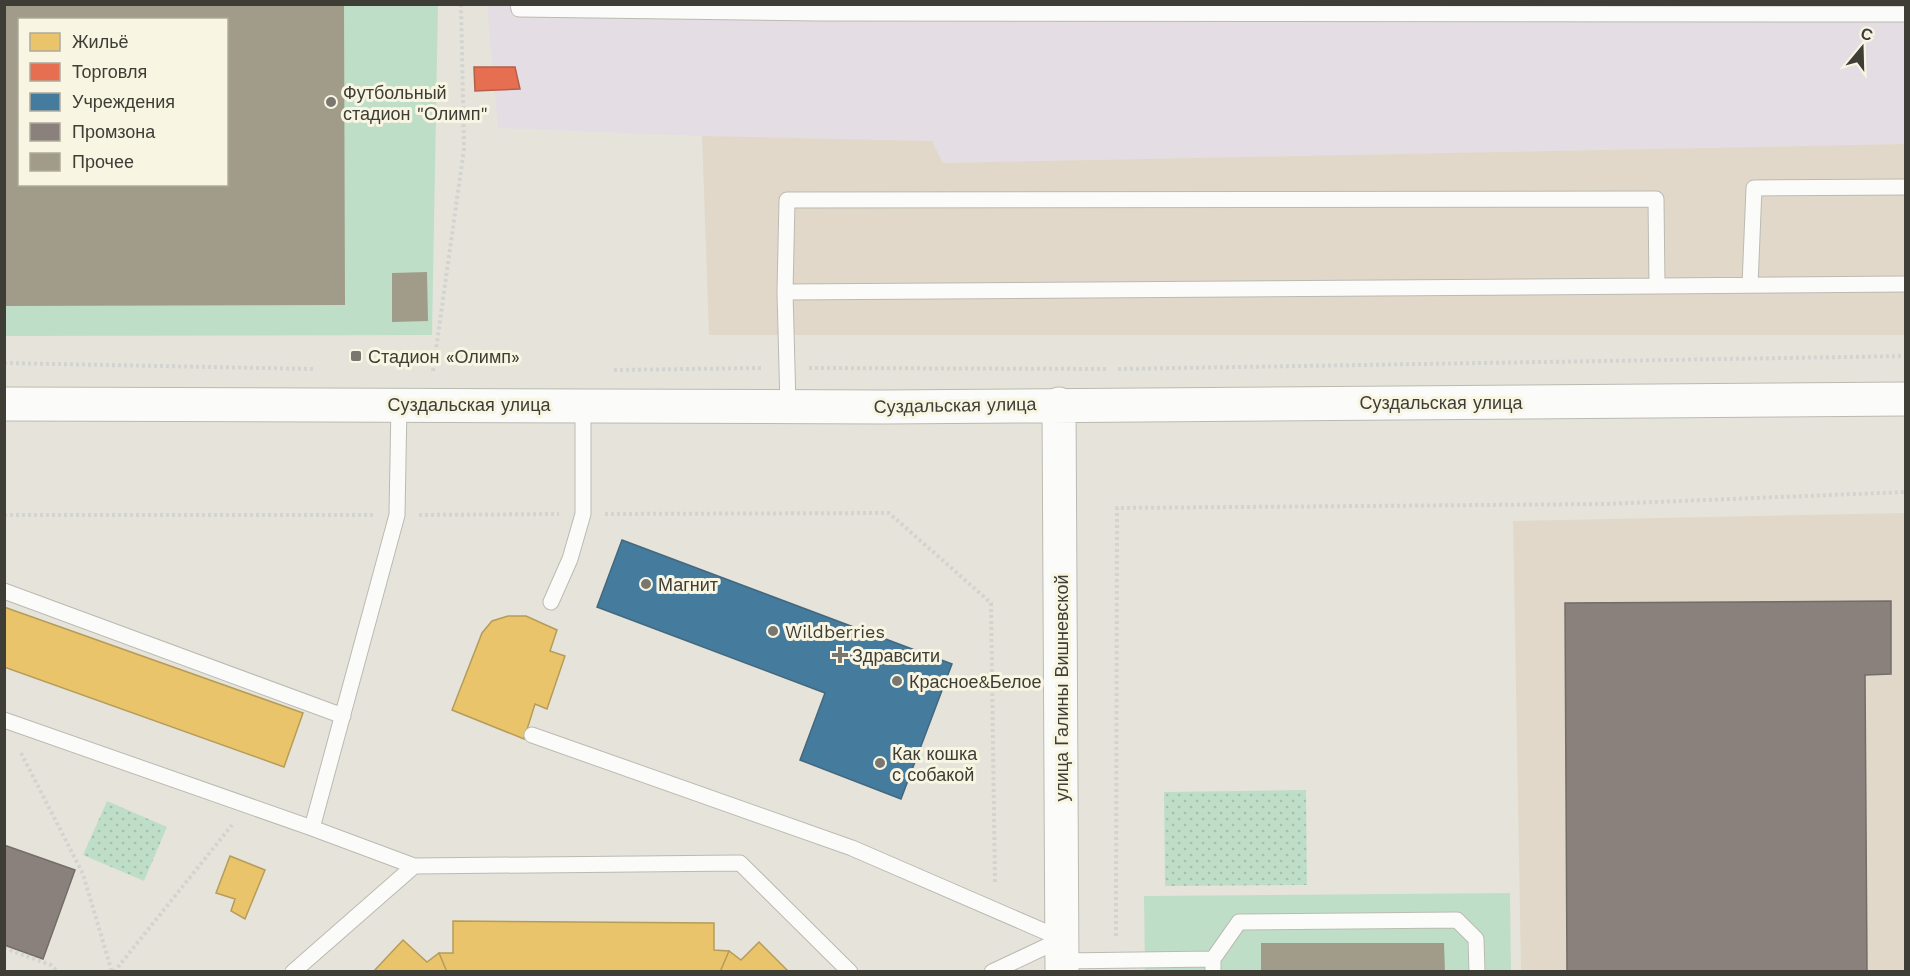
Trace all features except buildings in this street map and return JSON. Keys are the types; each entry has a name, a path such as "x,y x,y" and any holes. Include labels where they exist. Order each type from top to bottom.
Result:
{"street":[{"name":"Суздальская улица","path":"4,404 788,406 1905,399"},
{"name":"улица Галины Вишневской","path":"1059,404 1062,957"}],"lane":[{"path":"518,4 519,9 830,13 1905,14"},
{"path":"1750,285 1754,188 1905,187"},
{"path":"788,406 785,292 787,200 1656,199 1657,285"},
{"path":"785,292 1905,284"},
{"path":"312,828 397,515 399,404"},
{"path":"551,602 570,559 583,514 583,405"},
{"path":"4,591 343,716"},
{"path":"5,720 414,866 740,863 850,972"},
{"path":"532,735 852,848 996,910 1062,957"},
{"path":"293,972 414,866"},
{"path":"992,972 1062,957 1213,965 1239,922 1457,920 1476,939 1477,972"}],"path":[{"path":"433,371 464,149 461,4"},
{"path":"609,370 1109,369 1905,356"},
{"path":"4,363 314,369"},
{"path":"421,371 444,372"},
{"path":"1116,961 1117,508 1605,504 1905,492"},
{"path":"4,515 889,513 991,603 996,910"},
{"path":"5,720 83,874 113,972"},
{"path":"113,972 248,806"},
{"path":"4,948 51,965 58,972"}],"shaded area":[{"path":"487,5 1905,5 1905,144 943,163 932,141 702,136 498,128"},
{"path":"702,136 932,141 943,163 1905,144 1905,335 709,335"},
{"path":"1905,513 1905,971 1521,971 1513,521"}],"green space":[{"name":"Футбольный стадион \"Олимп\"","path":"4,5 438,5 432,335 5,336"},
{"path":"1306,790 1307,885 1165,886 1164,792"},
{"path":"107,801 167,827 144,881 83,855"},
{"path":"1510,893 1511,971 1145,971 1144,896"}],"place":[{"name":"Футбольный стадион \"Олимп\"","path":"331,102"},
{"name":"Стадион «Олимп»","path":"356,356"},
{"name":"Магнит","path":"646,584"},
{"name":"Wildberries","path":"773,631"},
{"name":"Здравсити","path":"840,655"},
{"name":"Красное&Белое","path":"897,681"},
{"name":"Как кошка с собакой","path":"880,763"}]}
